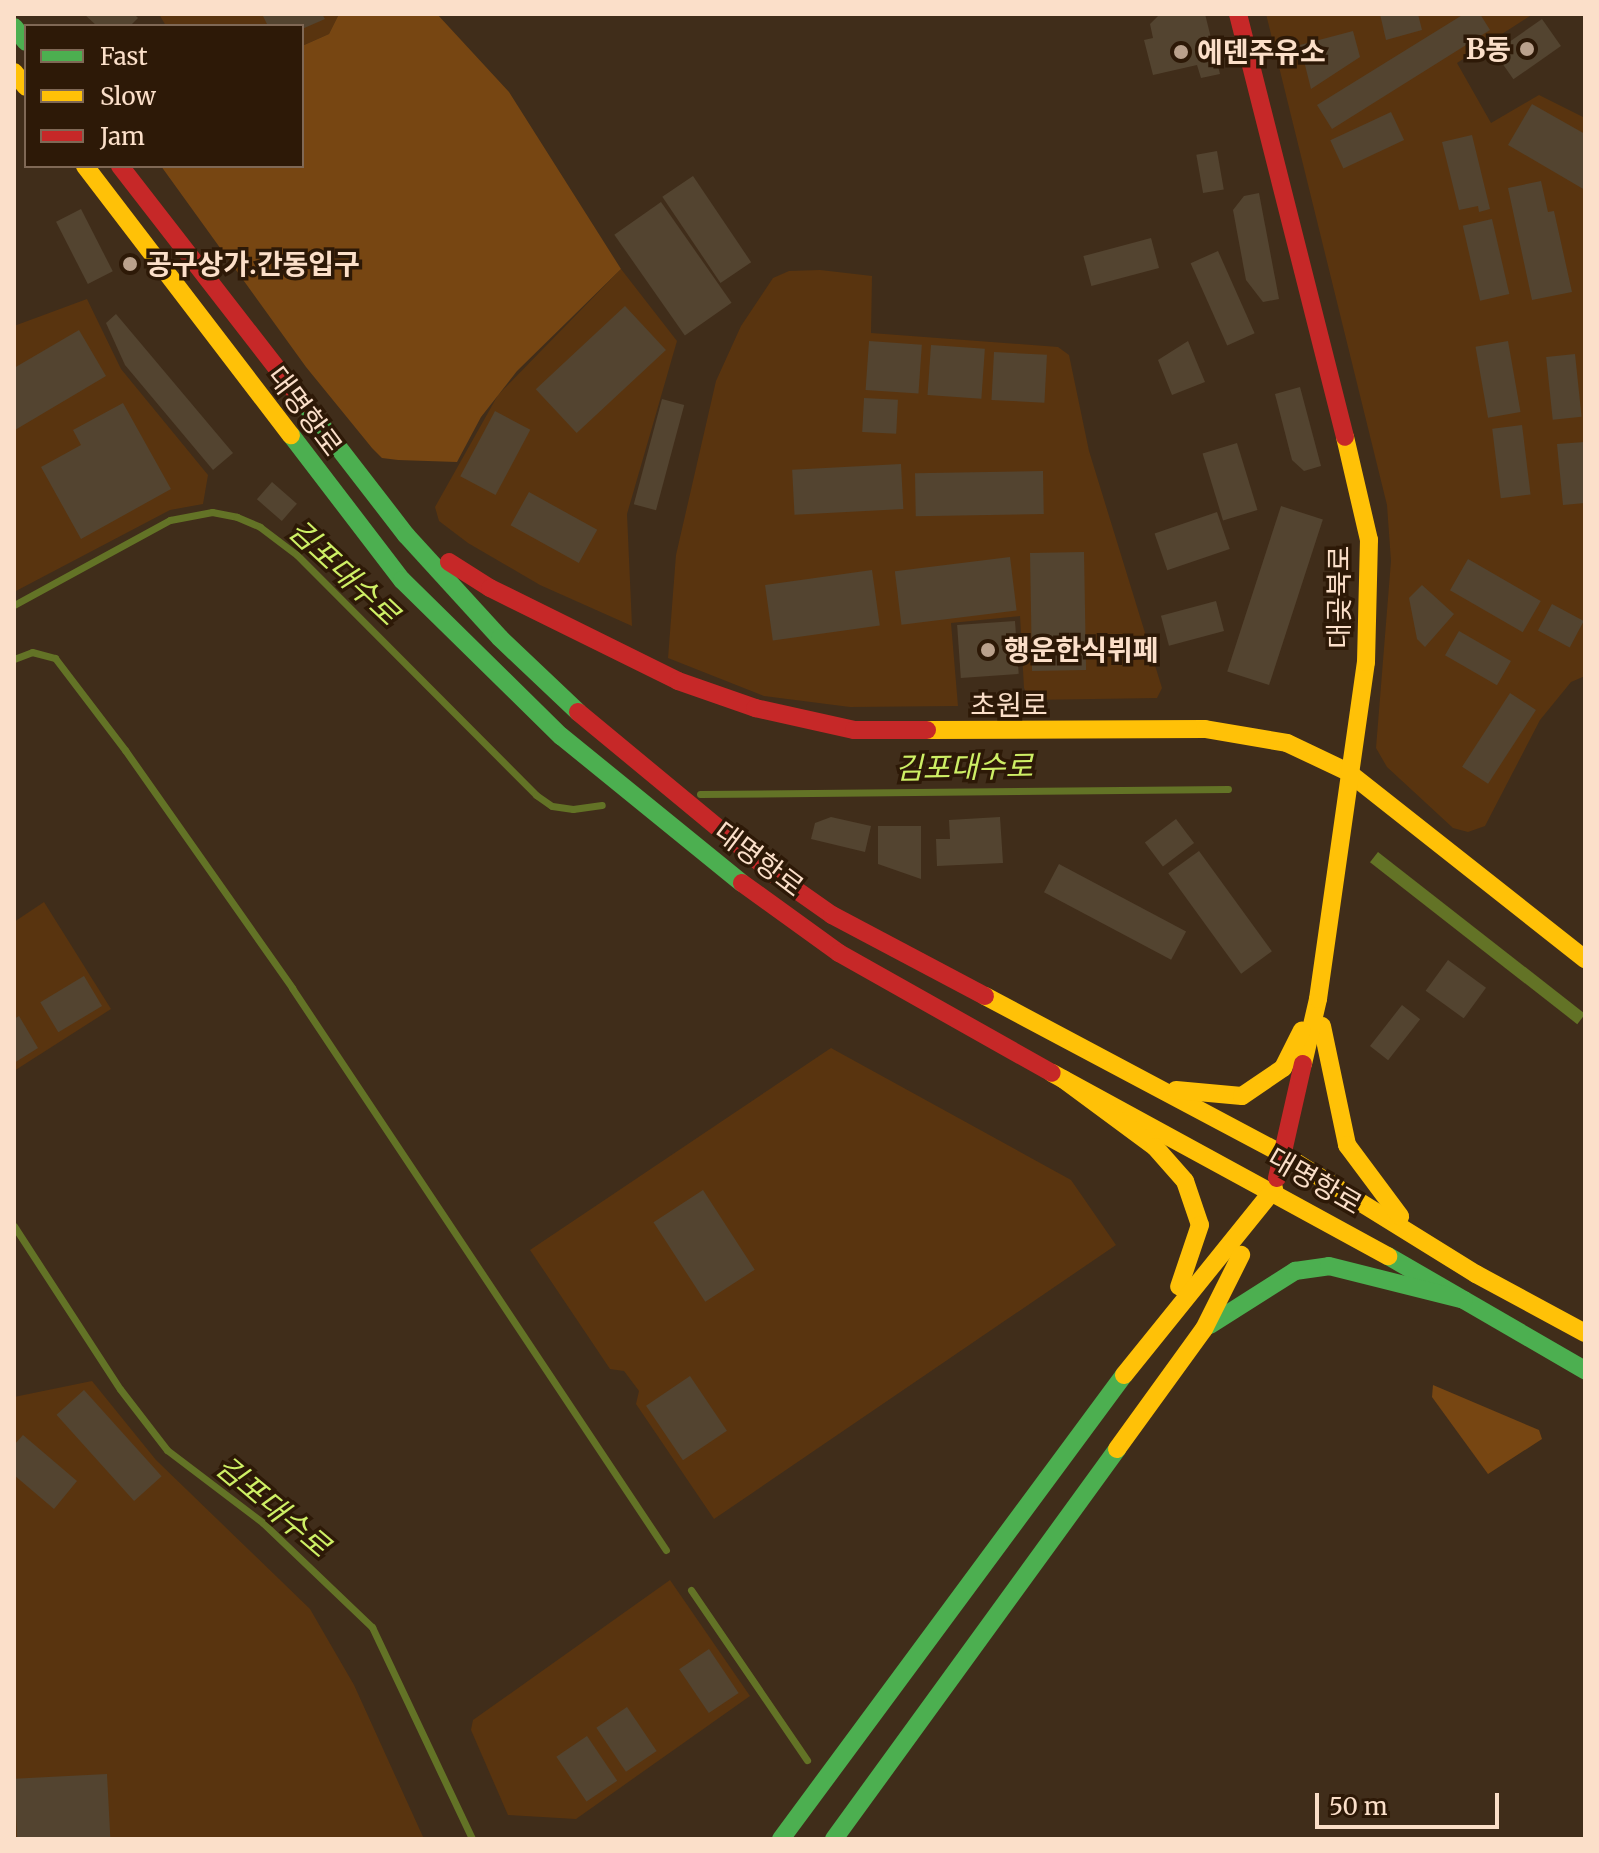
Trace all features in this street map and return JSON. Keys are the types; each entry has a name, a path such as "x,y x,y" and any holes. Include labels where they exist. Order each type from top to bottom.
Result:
{"main road":[{"name":"대곶북로","path":"1238,14 1299,239 1369,540 1366,662 1318,999 1274,1189"},
{"name":"대명항로","path":"87,168 402,580 550,726 732,876 839,953 1063,1079 1274,1189 1585,1370"},
{"name":"대명항로","path":"122,168 406,535 500,638 593,726 832,915 1284,1155 1476,1274 1585,1333"},
{"name":"초원로","path":"406,535 538,612 720,697 854,730 1205,729 1287,743 1348,772 1585,959"},
{"path":"500,638 510,619 538,612"},
{"path":"1156,1088 1242,1096 1267,1084 1283,1068 1318,999"},
{"path":"1318,999 1347,1145 1399,1215 1476,1274"},
{"path":"1063,1079 1155,1147 1185,1181 1200,1225 1191,1263 1161,1325"},
{"path":"781,1837 1161,1325 1274,1189"},
{"path":"834,1839 1204,1329 1274,1189"},
{"path":"1204,1329 1295,1271 1329,1266 1464,1300"}],"shaded area":[{"path":"159,14 339,14 329,34 304,45 304,24 165,24"},
{"path":"339,14 437,14 509,92 621,269 517,371 481,417 457,462 382,458 306,367 162,168 304,168 304,45 329,34"},
{"path":"1266,14 1533,14 1457,63 1491,123 1539,95 1585,118 1585,676 1571,682 1540,720 1485,826 1468,832 1453,828 1387,767 1376,748 1391,561 1387,505"},
{"path":"621,269 677,341 627,514 632,626 540,585 468,543 439,521 435,507 498,395"},
{"path":"820,270 872,276 871,333 1058,347 1069,355 1089,451 1162,688 1157,698 1030,700 1024,688 1020,616 951,623 958,706 850,707 764,696 668,658 676,555 716,381 741,326 773,278 789,271"},
{"path":"87,299 121,369 208,475 203,504 170,510 14,592 14,326"},
{"path":"1378,852 1585,1014 1577,1024 1370,862"},
{"path":"44,902 111,1009 14,1071 14,922"},
{"path":"831,1048 1071,1180 1116,1245 714,1519 636,1404 639,1391 624,1371 610,1369 530,1250"},
{"path":"92,1381 156,1460 310,1609 354,1685 424,1839 14,1839 14,1397"},
{"path":"1433,1385 1539,1430 1542,1439 1488,1474 1432,1397"},
{"path":"670,1580 750,1696 576,1819 508,1815 471,1730 473,1720"}],"building":[{"path":"84,14 134,14 138,18 132,24 95,24"},
{"path":"262,14 322,14 325,19 304,28 304,24 267,24"},
{"name":"에덴주유소","path":"1160,14 1205,14 1220,74 1201,78 1197,65 1153,75 1144,40 1153,38 1150,24"},
{"path":"1380,14 1418,14 1422,30 1386,40"},
{"path":"1464,14 1480,14 1490,30 1332,129 1317,105"},
{"name":"B동","path":"1542,19 1561,46 1513,79 1494,52"},
{"path":"1353,31 1360,57 1311,89 1300,45"},
{"path":"1532,104 1585,134 1585,190 1508,145"},
{"path":"1391,112 1404,140 1343,168 1330,140"},
{"path":"1472,135 1490,209 1479,212 1478,206 1459,210 1442,142"},
{"path":"1217,151 1224,189 1203,193 1196,155"},
{"path":"693,176 751,262 720,283 662,197"},
{"path":"1541,181 1548,212 1554,211 1572,292 1532,300 1508,188"},
{"path":"1259,193 1279,299 1263,302 1246,280 1233,210 1244,196"},
{"path":"661,202 732,303 685,335 614,235"},
{"path":"81,209 113,271 88,284 56,222"},
{"path":"1492,219 1509,294 1480,301 1463,226"},
{"path":"1151,238 1159,268 1091,286 1083,256"},
{"path":"1218,251 1255,333 1227,345 1191,263"},
{"path":"625,306 666,350 577,433 536,389"},
{"path":"116,314 233,453 213,470 125,365 106,323"},
{"path":"79,330 106,376 15,430 14,368"},
{"path":"869,341 922,345 918,394 866,390"},
{"path":"1188,341 1205,382 1172,395 1158,360"},
{"path":"1508,341 1521,412 1488,418 1476,347"},
{"path":"931,345 985,349 981,399 928,395"},
{"path":"994,352 1047,355 1044,403 991,400"},
{"path":"1575,354 1582,417 1553,420 1546,357"},
{"path":"1300,387 1321,466 1304,471 1292,460 1275,394"},
{"path":"864,398 898,400 896,434 862,432"},
{"path":"662,399 684,405 656,510 634,504"},
{"path":"123,403 171,489 81,539 41,467 81,445 73,430"},
{"path":"495,411 530,430 496,495 460,476"},
{"path":"1522,425 1531,494 1501,498 1492,429"},
{"path":"1585,442 1585,503 1563,505 1557,444"},
{"path":"1237,443 1257,510 1223,520 1203,454"},
{"path":"901,464 903,509 795,515 792,470"},
{"path":"1043,471 1044,514 916,516 915,473"},
{"path":"272,482 297,504 282,521 257,499"},
{"path":"529,492 597,530 579,563 511,525"},
{"path":"1281,506 1323,520 1269,685 1227,671"},
{"path":"1217,512 1230,549 1167,570 1155,533"},
{"path":"1084,552 1086,670 1032,671 1030,553"},
{"path":"1010,557 1017,611 901,625 895,571"},
{"path":"1468,559 1541,601 1523,632 1450,590"},
{"path":"872,570 880,625 773,640 765,585"},
{"path":"1422,585 1454,614 1425,647 1417,639 1409,598"},
{"path":"1216,601 1224,631 1169,646 1161,616"},
{"path":"1552,604 1584,621 1570,647 1538,630"},
{"name":"행운한식뷔페","path":"1015,621 1019,674 961,678 957,625"},
{"path":"1459,631 1511,661 1497,685 1445,655"},
{"path":"1510,693 1536,710 1488,784 1462,767"},
{"path":"831,817 871,826 865,852 811,839 815,823"},
{"path":"1000,817 1003,863 937,866 936,839 950,839 949,820"},
{"path":"1176,819 1194,843 1163,866 1145,842"},
{"path":"878,826 921,826 921,879 878,864"},
{"path":"1199,851 1272,951 1241,974 1168,873"},
{"path":"1059,864 1186,932 1171,960 1044,892"},
{"path":"1448,960 1486,988 1464,1018 1426,991"},
{"path":"84,976 102,1006 58,1032 40,1002"},
{"path":"1402,1005 1420,1019 1388,1060 1370,1046"},
{"path":"19,1016 38,1048 14,1063 14,1019"},
{"path":"703,1190 755,1270 705,1302 654,1222"},
{"path":"690,1376 727,1431 683,1460 646,1406"},
{"path":"84,1390 162,1476 134,1501 57,1415"},
{"path":"23,1435 77,1481 54,1509 14,1475 14,1445"},
{"path":"709,1649 739,1693 709,1713 679,1669"},
{"path":"627,1707 657,1751 626,1772 596,1728"},
{"path":"587,1736 617,1781 587,1801 556,1757"},
{"path":"107,1774 110,1839 17,1839 14,1779"}],"waterway":[{"name":"김포대수로","path":"14,605 170,520 212,512 237,517 260,527 297,555 536,795 552,806 573,809 602,805"},
{"path":"14,659 32,652 55,658 125,750 292,988 666,1550"},
{"name":"김포대수로","path":"700,794 1228,789"},
{"name":"김포대수로","path":"14,1226 120,1389 167,1450 263,1523 372,1627 472,1839"},
{"path":"691,1590 807,1760"}],"traffic: fast":[{"path":"14,27 24,40"},
{"path":"304,403 406,535 500,638 578,712"},
{"path":"291,435 402,580 561,736 742,883"},
{"path":"1388,1256 1585,1370"},
{"path":"1210,1325 1295,1271 1329,1266 1464,1300"},
{"path":"781,1839 1124,1375"},
{"path":"834,1839 1117,1449"}],"traffic: slow":[{"path":"14,72 24,84"},
{"path":"87,168 291,435"},
{"path":"1303,1064 1318,999 1366,662 1369,540 1345,437"},
{"path":"927,730 1205,729 1287,743 1348,772 1585,959"},
{"path":"985,996 1284,1155 1476,1274 1585,1333"},
{"path":"1322,1026 1347,1145 1400,1216"},
{"path":"1176,1090 1242,1096 1283,1068 1302,1030"},
{"path":"1052,1073 1388,1256"},
{"path":"1063,1079 1155,1147 1185,1181 1200,1225 1179,1287"},
{"path":"1124,1375 1274,1189"},
{"path":"1117,1449 1204,1329 1241,1255"}],"traffic: jam":[{"path":"1238,14 1345,437"},
{"path":"122,168 304,403"},
{"path":"449,562 490,588 678,681 755,708 854,730 927,730"},
{"path":"578,712 775,875 832,915 985,996"},
{"path":"742,883 839,953 1052,1073"},
{"path":"1277,1178 1303,1064"}],"place":[{"name":"B동","path":"1527,49"},
{"name":"에덴주유소","path":"1181,52"},
{"name":"공구상가.간동입구","path":"130,264"},
{"name":"행운한식뷔페","path":"988,650"}]}
